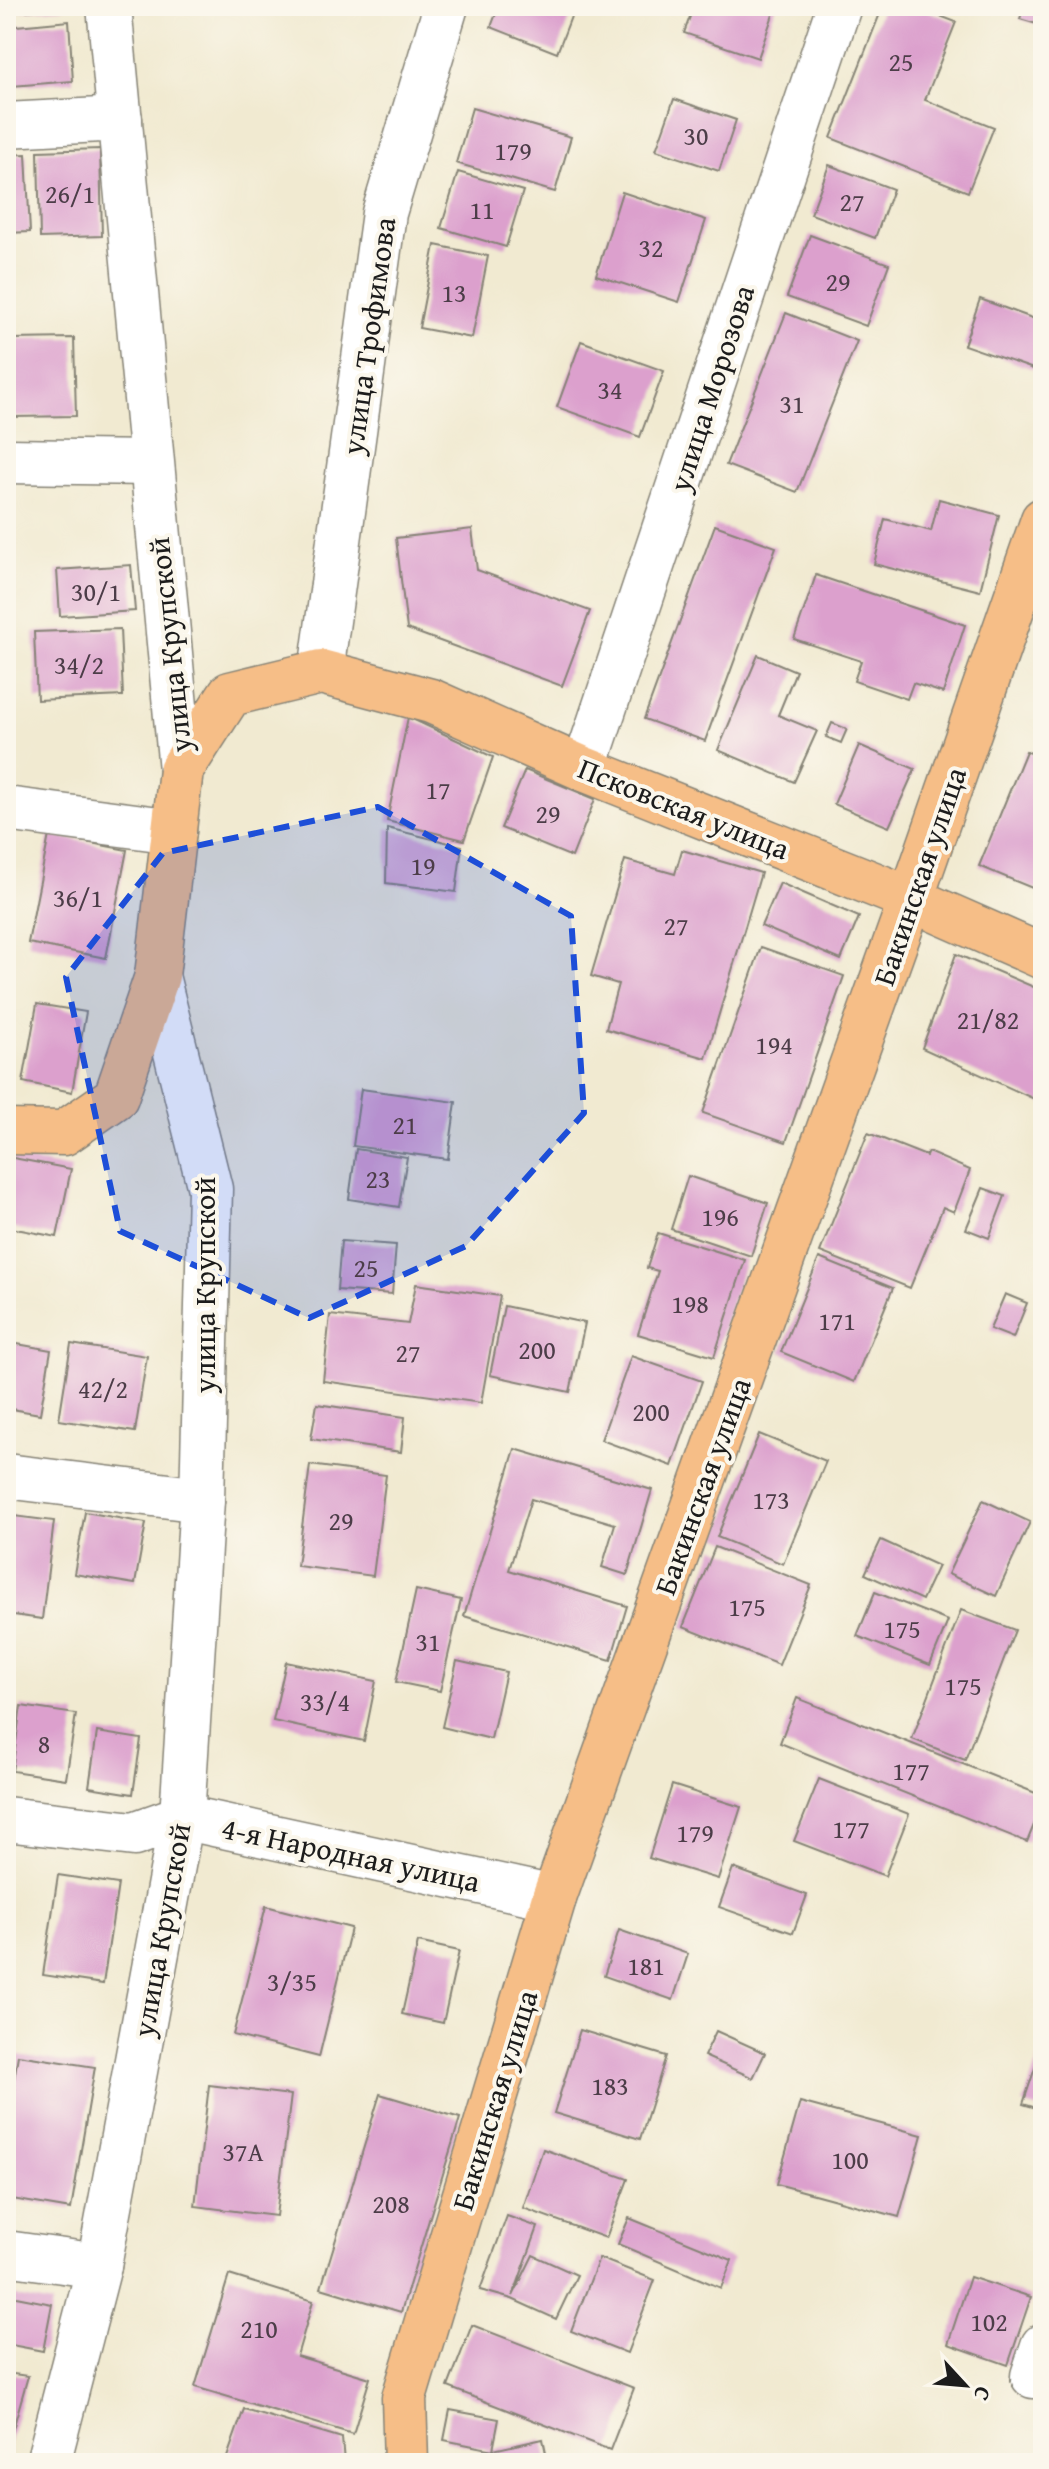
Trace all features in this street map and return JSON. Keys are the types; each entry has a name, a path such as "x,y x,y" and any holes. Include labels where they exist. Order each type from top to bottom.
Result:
{"main road":[{"name":"Бакинская улица","path":"406,2463 404,2398 554,1898 1043,520"},
{"name":"Псковская улица","path":"321,672 431,701 584,769 911,899 1043,957"},
{"path":"181,770 230,694 321,672"},
{"name":"улица Крупской","path":"157,976 181,770"},
{"path":"6,1132 64,1133 116,1097 157,976"}],"street":[{"name":"улица Крупской","path":"109,6 181,770"},
{"name":"улица Трофимова","path":"321,672 384,213 446,6"},
{"name":"улица Морозова","path":"584,769 839,6"},
{"path":"6,125 120,119"},
{"path":"6,461 151,463"},
{"path":"6,809 174,831"},
{"name":"улица Крупской","path":"48,2463 99,2266 182,1817 202,1500 210,1189 157,976"},
{"path":"6,1476 202,1500"},
{"name":"4-я Народная улица","path":"6,1819 134,1834 182,1817 554,1898"},
{"path":"6,2253 99,2266"}],"highlighted area":[{"path":"378,807 571,916 584,1113 466,1246 309,1318 120,1231 66,977 163,853"}],"building":[{"path":"6,6 66,6 66,8 6,12"},
{"path":"499,6 575,6 557,53 491,27"},
{"path":"694,6 776,6 758,58 684,33"},
{"path":"883,6 914,6 956,22 925,100 994,127 968,192 831,138"},
{"path":"1024,6 1043,6 1043,26 1020,19"},
{"path":"69,21 73,81 12,86 6,27"},
{"path":"674,99 736,120 719,171 656,150"},
{"path":"472,108 571,137 555,192 456,163"},
{"path":"100,149 102,236 40,238 38,151"},
{"path":"26,154 30,232 6,233 6,155"},
{"path":"829,165 893,189 875,238 811,214"},
{"path":"458,172 523,191 506,247 441,228"},
{"path":"622,192 706,220 679,302 596,275"},
{"path":"810,235 889,264 866,326 787,297"},
{"path":"435,245 488,256 472,338 419,328"},
{"path":"980,299 1043,322 1042,372 964,345"},
{"path":"786,313 857,341 797,492 726,465"},
{"path":"74,338 76,416 13,417 12,339"},
{"path":"581,341 664,371 640,437 557,407"},
{"path":"939,499 999,515 980,591 874,564 885,519 931,531"},
{"path":"715,525 776,547 705,741 644,719"},
{"path":"472,529 477,570 590,611 562,686 407,629 396,538"},
{"path":"131,565 135,611 60,616 57,570"},
{"path":"816,575 965,625 943,693 913,683 907,699 854,681 861,661 794,639"},
{"path":"120,629 123,696 37,700 34,632"},
{"path":"758,655 796,671 778,715 817,731 794,782 718,750"},
{"path":"408,717 493,757 464,840 387,821"},
{"path":"832,723 847,729 841,743 826,737"},
{"path":"859,745 915,769 889,827 834,804"},
{"path":"1026,751 1043,758 1043,875 1037,890 979,866"},
{"path":"525,770 595,799 572,857 501,828"},
{"path":"387,828 462,846 456,892 386,883"},
{"path":"49,835 127,850 106,958 28,943"},
{"path":"682,850 761,873 706,1058 606,1029 618,984 591,976 625,860 675,874"},
{"path":"780,883 859,917 841,960 761,926"},
{"path":"761,947 844,976 786,1142 703,1113"},
{"path":"956,954 1043,991 1043,1103 922,1048"},
{"path":"37,1004 86,1012 72,1092 23,1082"},
{"path":"361,1089 456,1102 448,1159 353,1146"},
{"path":"868,1133 926,1156 928,1152 970,1170 954,1212 943,1207 910,1288 820,1252"},
{"path":"356,1149 407,1157 399,1207 349,1199"},
{"path":"8,1157 71,1169 57,1237 6,1227"},
{"path":"688,1176 768,1203 751,1256 671,1229"},
{"path":"983,1188 1005,1196 989,1238 966,1229"},
{"path":"658,1233 745,1260 714,1357 638,1334 658,1271 647,1268"},
{"path":"341,1241 396,1245 392,1294 337,1290"},
{"path":"819,1258 893,1288 854,1382 781,1352"},
{"path":"416,1284 500,1296 481,1403 323,1381 330,1315 408,1324"},
{"path":"1005,1294 1027,1303 1013,1338 990,1329"},
{"path":"504,1306 585,1323 570,1392 490,1375"},
{"path":"6,1342 51,1350 40,1414 6,1408"},
{"path":"71,1344 147,1356 135,1432 59,1420"},
{"path":"631,1356 702,1381 672,1466 601,1440"},
{"path":"317,1404 405,1417 401,1452 311,1439"},
{"path":"759,1434 826,1461 783,1564 717,1537"},
{"path":"515,1449 652,1490 627,1575 602,1567 615,1524 531,1499 509,1570 627,1606 611,1660 464,1616"},
{"path":"310,1465 386,1475 373,1576 297,1566"},
{"path":"983,1500 1030,1522 996,1596 948,1574"},
{"path":"85,1512 146,1523 135,1584 74,1574"},
{"path":"6,1515 54,1521 42,1619 6,1614"},
{"path":"881,1540 938,1566 922,1600 865,1574"},
{"path":"715,1547 811,1585 779,1665 683,1627"},
{"path":"416,1590 461,1600 440,1691 396,1682"},
{"path":"875,1592 948,1621 930,1665 857,1636"},
{"path":"961,1610 1015,1630 965,1760 912,1739"},
{"path":"457,1661 506,1672 491,1739 442,1727"},
{"path":"286,1662 376,1681 364,1741 273,1721"},
{"path":"797,1698 1043,1796 1027,1842 780,1743"},
{"path":"21,1706 76,1714 66,1779 12,1771"},
{"path":"97,1732 141,1739 133,1794 89,1787"},
{"path":"819,1779 909,1814 885,1876 794,1841"},
{"path":"672,1785 741,1807 718,1879 649,1858"},
{"path":"733,1868 807,1895 793,1933 719,1907"},
{"path":"58,1875 118,1884 103,1984 43,1975"},
{"path":"266,1906 351,1928 319,2057 233,2035"},
{"path":"619,1930 688,1954 673,2000 604,1976"},
{"path":"418,1942 459,1951 443,2023 402,2014"},
{"path":"580,2030 666,2056 640,2139 554,2113"},
{"path":"716,2031 765,2053 753,2078 704,2056"},
{"path":"1043,2044 1043,2110 1023,2104"},
{"path":"18,2055 95,2067 71,2209 6,2198 6,2128"},
{"path":"209,2085 291,2095 276,2216 195,2206"},
{"path":"380,2094 460,2118 401,2312 321,2288"},
{"path":"800,2102 922,2135 899,2217 777,2184"},
{"path":"543,2149 628,2179 606,2238 523,2208"},
{"path":"507,2216 538,2227 513,2296 533,2255 577,2275 556,2319 512,2299 480,2290"},
{"path":"629,2218 732,2260 721,2288 618,2244"},
{"path":"599,2258 655,2280 627,2353 571,2331"},
{"path":"229,2275 313,2301 297,2356 370,2378 353,2434 195,2387"},
{"path":"970,2277 1031,2297 1008,2365 948,2344"},
{"path":"6,2295 52,2304 43,2351 6,2344"},
{"path":"472,2325 634,2388 610,2450 448,2387"},
{"path":"6,2373 28,2376 7,2450 6,2450"},
{"path":"244,2409 342,2438 344,2463 225,2463"},
{"path":"450,2410 499,2419 493,2450 444,2440"},
{"path":"543,2439 548,2463 454,2463 453,2459"}]}
